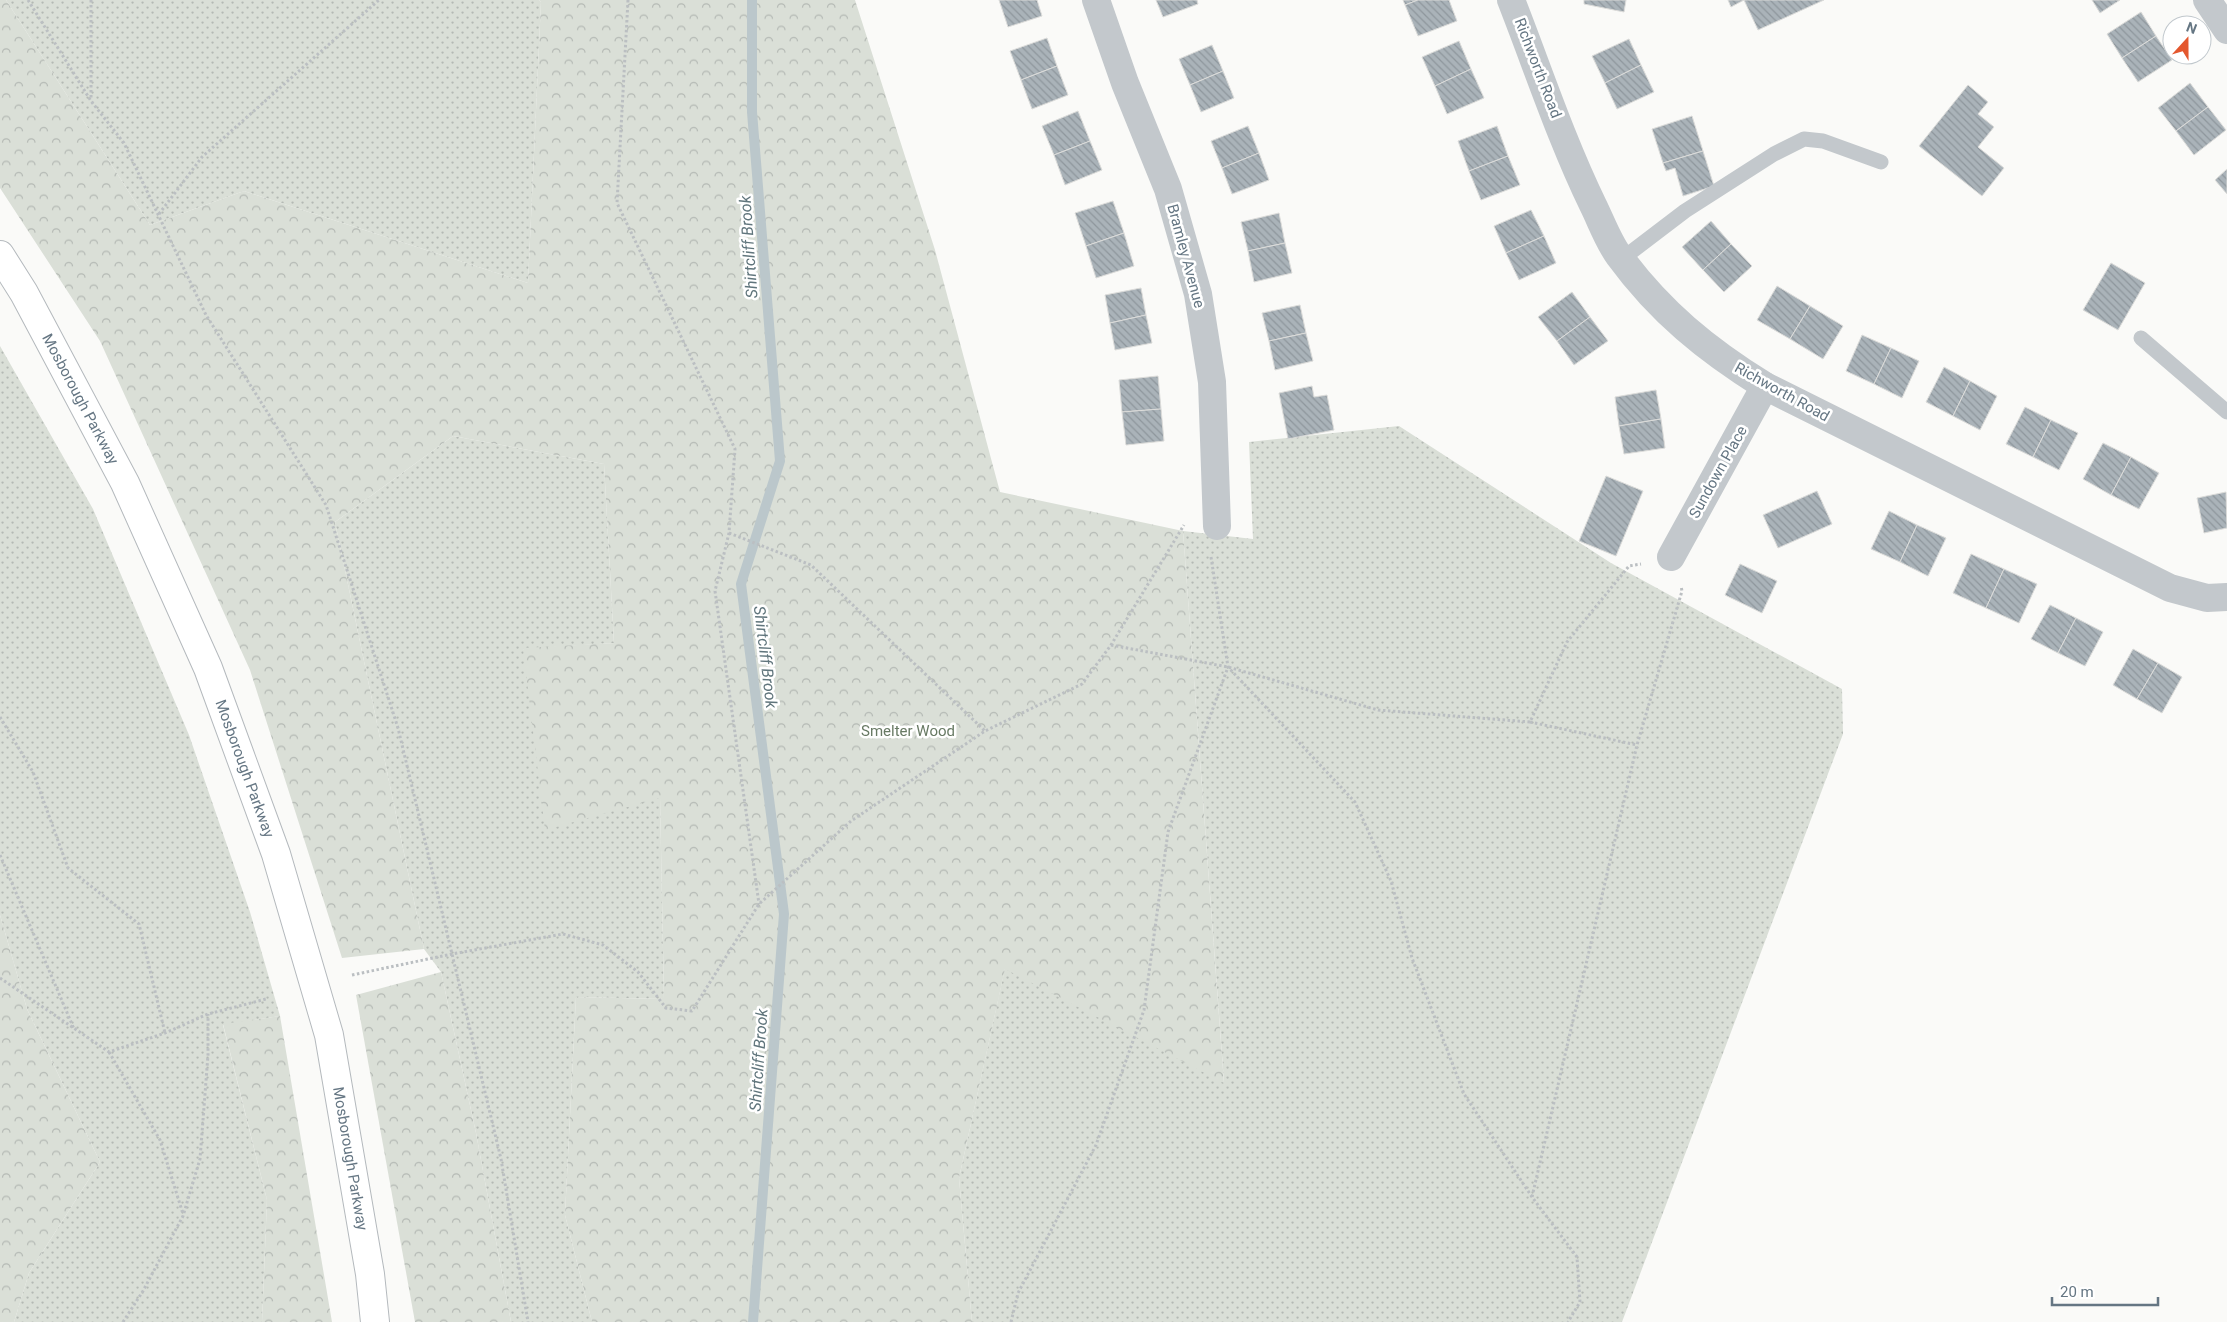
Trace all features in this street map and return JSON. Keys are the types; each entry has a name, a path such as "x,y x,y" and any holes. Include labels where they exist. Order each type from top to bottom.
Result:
{"highway":[{"name":"Mosborough Parkway","path":"0,254 24,293 125,483 208,668 276,854 329,1036 370,1274 375,1322"}],"street":[{"name":"Bramley Avenue","path":"1096,0 1125,83 1168,189 1198,294 1212,382 1214,538"},
{"name":"Richworth Road","path":"1511,0 1577,171 1622,260 1650,296 1688,332 1722,359 1765,386 2170,588 2207,598 2227,597"},
{"path":"2207,0 2227,30"},
{"name":"Sundown Place","path":"1671,557 1765,386"}],"lane":[{"path":"1622,260 1685,211 1774,154 1804,139 1823,141 1881,162"},
{"path":"2141,338 2227,412"}],"path":[{"path":"28,0 92,100 124,143 206,315 326,504 398,728 501,1159 528,1322"},
{"path":"91,0 92,100"},
{"path":"159,214 202,157 378,0"},
{"path":"628,0 617,204 735,448 729,533 715,591 759,904"},
{"path":"352,975 452,954 563,934 603,945 638,972 666,1008 692,1011 759,904 851,821 985,731 1082,684 1111,645 1204,492 1214,487"},
{"path":"729,533 811,564 985,731"},
{"path":"1011,1322 1018,1293 1096,1145 1144,1010 1168,832 1228,667 1214,538"},
{"path":"1530,722 1567,642 1628,566 1671,557 1682,591 1637,745 1532,1196"},
{"path":"1111,645 1228,667 1378,710 1530,722 1637,745"},
{"path":"1228,667 1356,802 1391,881 1412,958 1464,1094 1532,1196 1578,1257 1580,1302 1568,1322"},
{"path":"0,717 33,772 68,868 139,924 165,1033"},
{"path":"0,855 75,1030"},
{"path":"0,978 109,1052 160,1140 183,1216"},
{"path":"109,1052 165,1033 208,1014 266,999"},
{"path":"123,1322 143,1291 183,1216 200,1158 208,1055 208,1014"}],"green space":[{"name":"Smelter Wood","path":"0,0 6,0 150,225 244,191 528,283 541,2 539,0 855,0 935,250 1000,492 1183,531 1224,1083 1005,969 959,1178 972,1322 592,1322 565,1215 576,997 664,999 660,798 545,830 523,648 614,643 604,464 453,436 335,522 424,949 342,958 250,670 100,341 0,188"},
{"path":"6,0 539,0 541,2 528,283 244,191 150,225"},
{"path":"0,346 93,509 189,735 250,912 280,1016 223,1025 267,1200 262,1322 14,1322 29,1273 100,1162 27,1009 0,915"},
{"path":"1399,426 1611,563 1842,689 1843,734 1622,1322 972,1322 959,1178 1005,968 1224,1082 1183,531 1253,539 1249,442"},
{"path":"453,436 604,464 614,643 523,649 660,798 664,999 576,997 565,1215 592,1322 511,1322 476,1133 441,972 424,949 335,522"},
{"path":"0,915 27,1009 100,1162 29,1273 14,1322 0,1322"},
{"path":"441,972 476,1133 511,1322 415,1322 356,995"},
{"path":"280,1016 332,1322 262,1322 267,1200 223,1024"}],"building":[{"path":"999,0 1037,0 1042,16 1008,27"},
{"path":"1156,0 1197,0 1198,4 1163,17"},
{"path":"1403,0 1418,0 1405,5"},
{"path":"1418,0 1449,0 1457,21 1418,36 1405,5"},
{"path":"1584,0 1626,0 1624,12 1584,4"},
{"path":"1728,0 1744,0 1731,7"},
{"path":"1744,0 1824,0 1758,30"},
{"path":"2092,0 2120,0 2100,13"},
{"path":"2141,12 2156,36 2122,58 2107,34"},
{"path":"2156,36 2162,45 2162,65 2164,65 2138,82 2122,58"},
{"path":"1047,38 1057,66 1021,80 1010,51"},
{"path":"1629,39 1641,65 1605,83 1592,56"},
{"path":"1459,41 1471,69 1435,86 1422,57"},
{"path":"1212,45 1223,71 1190,85 1179,59"},
{"path":"1641,65 1654,92 1617,109 1605,83"},
{"path":"1057,66 1068,95 1032,109 1021,80"},
{"path":"1471,69 1484,98 1447,114 1435,86"},
{"path":"1223,71 1234,98 1201,112 1190,85"},
{"path":"2190,83 2208,107 2176,131 2158,108"},
{"path":"1968,85 1988,102 1978,114 1994,127 1978,147 2004,168 1982,196 1919,146"},
{"path":"2208,107 2226,130 2194,155 2176,131"},
{"path":"1078,111 1090,141 1054,155 1042,126"},
{"path":"1692,116 1703,151 1663,163 1652,129"},
{"path":"1248,126 1259,153 1222,168 1211,141"},
{"path":"1497,126 1508,156 1469,171 1458,141"},
{"path":"1090,141 1102,170 1065,185 1054,155"},
{"path":"1703,151 1714,186 1683,196 1675,168 1666,171 1663,163"},
{"path":"1259,153 1269,180 1232,194 1222,168"},
{"path":"1508,156 1520,185 1481,200 1469,171"},
{"path":"2227,169 2227,194 2215,180"},
{"path":"1113,201 1124,233 1086,246 1075,213"},
{"path":"1531,210 1544,236 1506,253 1494,226"},
{"path":"1279,213 1285,243 1248,251 1241,222"},
{"path":"1711,221 1731,244 1703,270 1682,247"},
{"path":"1124,233 1134,266 1096,278 1086,246"},
{"path":"1544,236 1556,263 1519,280 1506,253"},
{"path":"1285,243 1292,273 1254,282 1248,251"},
{"path":"1731,244 1752,266 1724,292 1703,270"},
{"path":"2111,263 2145,283 2118,330 2083,310"},
{"path":"1777,286 1810,306 1790,339 1757,320"},
{"path":"1141,288 1146,315 1110,323 1105,295"},
{"path":"1572,292 1590,317 1557,341 1538,317"},
{"path":"1300,305 1306,333 1269,341 1262,313"},
{"path":"1810,306 1843,326 1823,359 1790,339"},
{"path":"1146,315 1152,343 1115,350 1110,323"},
{"path":"1590,317 1608,341 1574,365 1557,341"},
{"path":"1306,333 1313,361 1275,370 1269,341"},
{"path":"1862,335 1891,348 1874,384 1846,371"},
{"path":"1891,348 1919,361 1902,398 1874,384"},
{"path":"1944,367 1970,381 1953,416 1926,402"},
{"path":"1158,376 1161,409 1122,412 1119,380"},
{"path":"1970,381 1997,396 1980,430 1953,416"},
{"path":"1312,386 1314,397 1327,395 1334,430 1288,439 1279,393"},
{"path":"1656,390 1661,419 1619,426 1615,397"},
{"path":"2025,407 2051,420 2033,457 2006,444"},
{"path":"1161,409 1164,441 1126,445 1122,412"},
{"path":"1661,419 1665,448 1624,454 1619,426"},
{"path":"2051,420 2078,433 2059,470 2033,457"},
{"path":"2103,443 2131,457 2111,495 2083,479"},
{"path":"2131,457 2159,473 2139,509 2111,495"},
{"path":"1606,476 1643,491 1616,556 1579,541"},
{"path":"1817,491 1832,524 1778,548 1763,515"},
{"path":"2226,492 2227,528 2204,533 2197,498"},
{"path":"1889,511 1917,525 1900,562 1871,549"},
{"path":"1917,525 1946,538 1928,576 1900,562"},
{"path":"1971,554 2004,569 1986,608 1953,593"},
{"path":"1740,564 1777,581 1762,613 1725,595"},
{"path":"2004,569 2037,584 2019,623 1986,608"},
{"path":"2050,605 2076,618 2058,653 2031,639"},
{"path":"2076,618 2103,632 2085,666 2058,653"},
{"path":"2133,649 2158,663 2137,699 2113,685"},
{"path":"2158,663 2182,677 2162,713 2137,699"}],"waterway":[{"name":"Shirtcliff Brook","path":"752,0 752,112 780,461 741,584 784,914 753,1322"}]}
